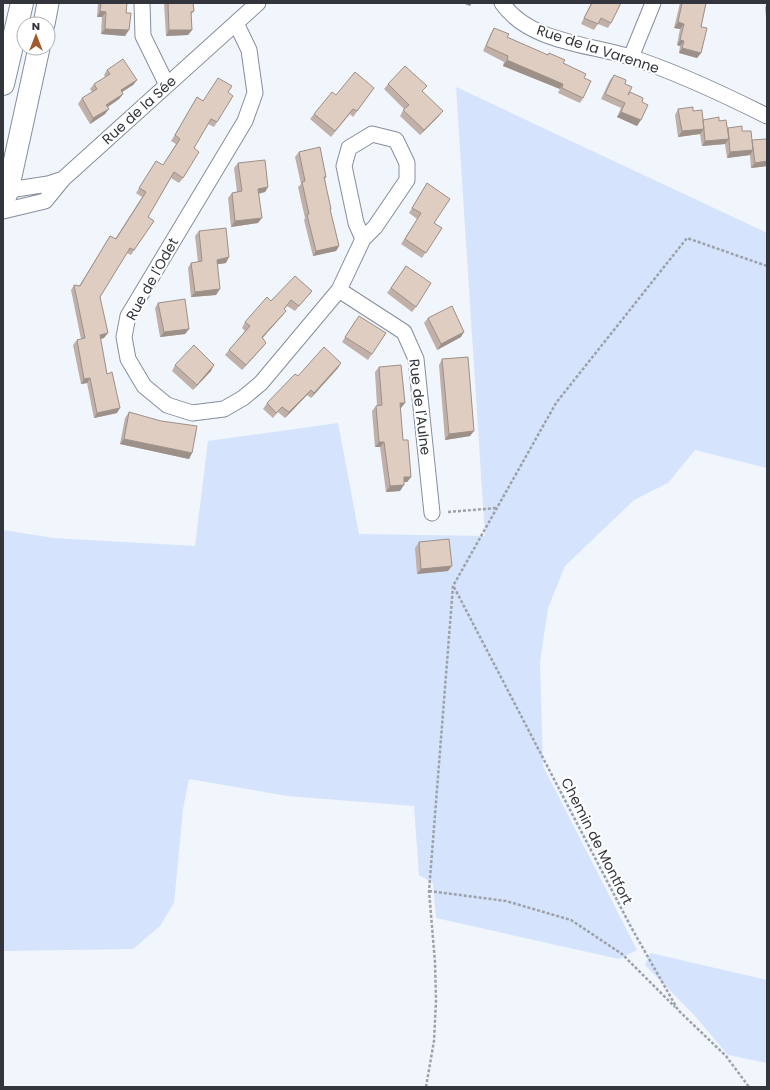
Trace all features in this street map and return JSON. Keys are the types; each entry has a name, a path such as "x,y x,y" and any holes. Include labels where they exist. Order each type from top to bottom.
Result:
{"main road":[{"path":"3,84 22,3"},
{"path":"46,16 48,3"},
{"path":"5,195 37,56"}],"street":[{"path":"142,3 143,36 166,85"},
{"name":"Rue de la Sée","path":"5,195 63,179 258,3"},
{"name":"Rue de la Varenne","path":"502,3 509,14 541,34 631,57 724,94 767,116"},
{"path":"631,57 653,3"},
{"name":"Rue de l'Odet","path":"236,23 249,50 255,92 246,121 128,316 124,337 128,359 144,386 166,405 192,413 224,409 243,398 261,383 340,290 363,239 375,227 407,180 407,162 396,140 372,134 349,148 344,166 356,223 363,239"},
{"path":"3,211 45,201 63,179"},
{"name":"Rue de l'Aulne","path":"340,290 404,332 416,360 432,513"}],"path":[{"path":"426,1087 434,1041 436,1001 435,962 429,891 453,586 556,403 688,238 767,266"},
{"path":"432,513 497,508"},
{"name":"Chemin de Montfort","path":"453,586 631,927 678,1010 726,1056 749,1087"},
{"path":"429,891 506,902 571,920 622,954 678,1010"}],"shaded area":[{"path":"456,87 767,233 767,468 695,450 668,483 634,500 565,566 548,608 540,662 543,766 637,950 619,959 436,918 433,883 419,875 414,806 287,796 189,779 183,809 174,903 160,926 133,949 3,951 3,530 53,538 195,546 208,441 338,423 359,534 485,536"},
{"path":"650,953 767,980 767,1063 728,1055 695,1016 645,965"}],"building":[{"path":"101,3 127,3 126,13 131,13 129,30 105,29 106,12 100,11"},
{"path":"168,3 193,3 194,11 191,12 192,30 169,30"},
{"path":"592,3 621,3 611,23 601,18 598,24 584,18"},
{"path":"682,3 706,3 701,27 707,28 701,53 682,48 684,41 680,40 684,24 678,22"},
{"path":"494,28 509,34 507,37 548,55 549,53 565,60 563,63 586,74 584,78 591,81 583,98 562,88 563,84 507,60 508,56 486,46"},
{"path":"123,59 137,80 121,90 123,94 106,105 109,109 93,118 82,98 97,89 94,84 110,74 107,70"},
{"path":"405,66 427,86 422,91 443,111 424,130 403,110 409,105 388,84"},
{"path":"355,72 374,88 357,111 353,109 335,131 314,114 332,92 336,95"},
{"path":"614,75 626,80 625,84 632,87 628,95 630,92 643,98 642,102 648,105 641,120 621,112 625,103 605,94"},
{"path":"218,78 232,86 228,92 233,96 217,122 211,119 194,148 199,152 183,178 174,172 148,217 154,221 134,250 130,248 100,297 108,333 100,335 107,374 112,372 120,408 97,413 90,378 84,379 77,340 85,338 74,285 80,286 110,236 116,239 146,192 139,188 156,161 163,165 180,139 175,135 197,97 203,101"},
{"path":"693,107 693,111 702,110 704,129 682,131 678,109"},
{"path":"719,117 719,121 726,120 729,139 705,141 703,120"},
{"path":"742,126 742,131 751,131 753,150 730,152 728,128"},
{"path":"767,139 767,161 755,163 752,140"},
{"path":"320,147 330,209 339,246 316,251 307,215 309,214 302,182 305,181 299,152"},
{"path":"265,160 268,187 258,189 262,218 235,221 232,193 242,191 238,163"},
{"path":"427,183 450,199 434,223 442,228 426,253 405,239 421,213 412,208"},
{"path":"226,228 229,257 217,260 220,289 195,292 191,263 202,261 199,231"},
{"path":"406,266 431,283 416,307 391,288"},
{"path":"295,276 312,291 299,306 291,300 284,309 286,311 262,337 266,343 246,365 229,350 250,326 245,322 267,297 271,301"},
{"path":"185,299 189,329 164,332 158,303"},
{"path":"452,306 464,332 441,344 428,318"},
{"path":"359,316 386,333 372,354 345,337"},
{"path":"194,345 214,365 197,385 175,365"},
{"path":"324,347 341,363 314,393 311,390 289,412 282,407 276,413 267,403 295,374 298,376"},
{"path":"468,357 474,431 449,434 442,359"},
{"path":"401,365 405,403 400,403 403,440 408,440 411,477 404,477 404,485 390,486 384,442 379,442 376,406 382,405 379,367"},
{"path":"129,412 161,421 197,426 192,453 124,439"},
{"path":"449,539 452,566 421,569 419,542"}]}
